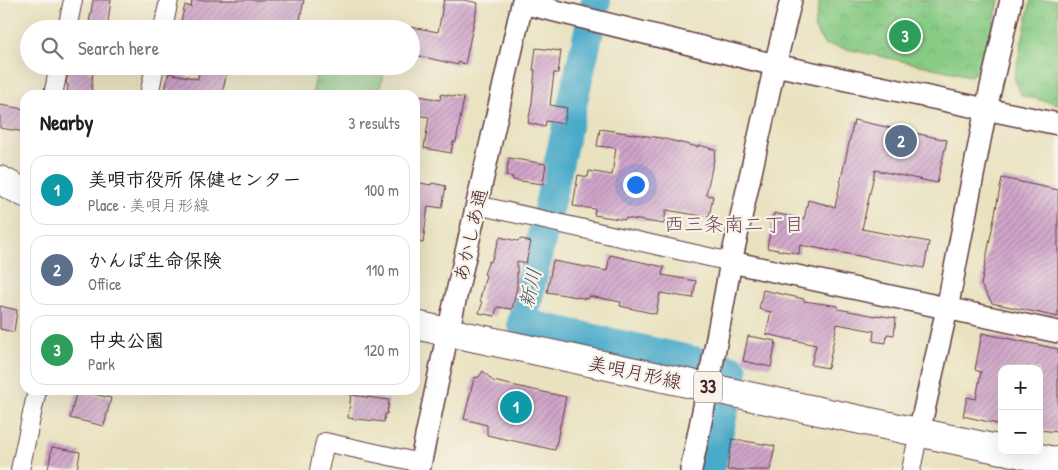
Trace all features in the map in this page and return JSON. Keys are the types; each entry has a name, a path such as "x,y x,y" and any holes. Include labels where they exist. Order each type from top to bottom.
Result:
{"main road":[{"path":"0,180 20,190"},
{"name":"美唄月形線","path":"420,326 998,449"},
{"path":"1026,455 1058,462"}],"street":[{"path":"69,20 73,0"},
{"path":"165,20 168,0"},
{"path":"691,470 731,262 774,65 791,0"},
{"path":"911,470 947,309 986,108 1010,0"},
{"path":"521,1 774,65 1058,124"},
{"name":"あかしあ通","path":"420,467 521,1"},
{"path":"54,90 57,75"},
{"path":"150,90 153,75"},
{"path":"476,205 1058,332"},
{"path":"20,470 36,395"},
{"path":"319,470 325,442 420,467"}],"green space":[{"path":"820,0 999,0 984,67 970,76 824,44 814,28"},
{"path":"1031,0 1058,0 1058,104 1022,96 1014,78"},
{"path":"316,75 383,75 380,90 313,90"}],"building":[{"path":"93,0 111,0 108,20 90,20"},
{"path":"192,0 304,0 300,20 181,20 185,5 191,7"},
{"path":"444,0 464,0 478,3 465,64 458,62 458,65 420,56 420,29 438,32"},
{"path":"536,48 561,51 558,73 554,73 550,105 567,108 564,124 546,121 545,127 528,123 532,102"},
{"path":"68,75 93,75 91,90 68,90 68,85 66,84"},
{"path":"169,75 198,79 199,75 226,75 223,90 165,90"},
{"path":"441,94 464,98 456,142 453,142 451,153 424,148 429,117 420,116 420,96 440,100"},
{"path":"0,105 20,108 20,131 0,128"},
{"path":"854,120 947,140 937,183 875,170 862,229 929,242 924,268 800,245 799,254 767,248 774,213 804,219 808,200 835,207"},
{"path":"600,129 661,138 716,150 706,195 713,196 709,217 666,210 664,224 594,215 595,209 573,206 578,175 588,177 589,171 612,175 616,148 597,146"},
{"path":"509,158 546,164 543,184 513,180 513,177 506,176"},
{"path":"1002,178 1058,190 1058,317 992,303 981,285"},
{"path":"420,183 446,186 442,208 428,206 423,243 420,243"},
{"path":"500,237 517,241 522,239 531,242 526,263 517,261 517,287 512,309 497,307 495,316 479,313 482,304 480,299 486,275 484,274 489,261 491,262"},
{"path":"610,255 664,267 662,275 696,281 693,298 660,293 656,314 620,306 621,302 589,296 589,299 547,292 553,261 607,271"},
{"path":"763,290 804,299 804,301 838,306 838,309 896,318 894,335 887,334 886,343 873,341 874,331 837,324 828,368 811,365 816,345 766,334 771,312 759,309"},
{"path":"0,306 17,310 14,332 0,329"},
{"path":"982,333 1058,349 1058,432 1043,430 1043,365 998,365 998,424 963,416 967,397 976,399 981,372 975,370"},
{"path":"748,336 776,341 771,367 743,361"},
{"path":"483,371 493,381 566,397 555,450 487,435 487,425 464,419 474,378 479,377"},
{"path":"76,395 98,395 111,398 104,426 70,418"},
{"path":"351,395 389,400 384,422 348,418"},
{"path":"732,439 775,446 770,470 727,470"},
{"path":"52,447 80,452 77,470 48,470"}],"waterway":[{"name":"新川","path":"596,0 522,323 733,370 710,470"}],"place":[{"name":"中央公園","path":"905,36"},
{"name":"かんぽ生命保険","path":"901,141"},
{"name":"美唄市役所 保健センター","path":"516,407"}],"district":[{"name":"西三条南二丁目","path":"734,224"}]}
